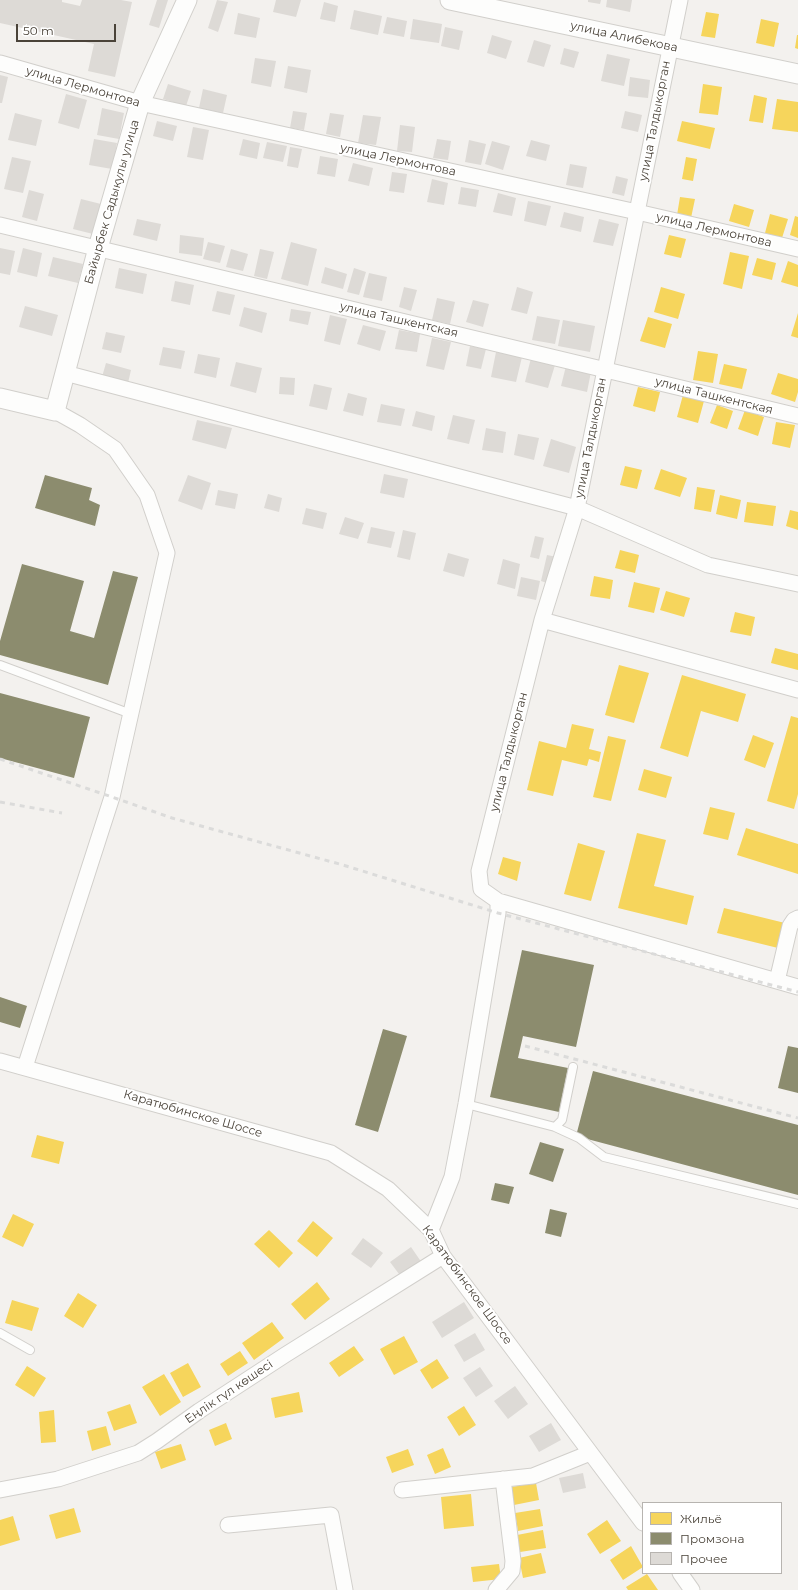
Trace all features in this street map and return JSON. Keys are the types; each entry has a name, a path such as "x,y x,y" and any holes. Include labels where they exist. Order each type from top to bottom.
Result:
{"street":[{"name":"Байырбек Садыкулы улица","path":"55,411 98,248 140,103 187,0"},
{"name":"улица Алибекова","path":"450,0 798,74"},
{"name":"улица Талдыкорган","path":"498,901 481,889 479,871 542,620 577,508 669,46 680,0"},
{"name":"улица Лермонтова","path":"0,63 140,103 637,212 798,249"},
{"name":"улица Ташкентская","path":"0,225 798,416"},
{"path":"65,373 577,508 708,565 798,584"},
{"path":"0,398 55,411 80,425 115,449 147,495 167,554 112,796 25,1067"},
{"path":"542,620 798,690"},
{"path":"430,1230 452,1177 466,1104 498,901 798,987"},
{"path":"777,981 790,926 794,920 798,918"},
{"name":"Каратюбинское Шоссе","path":"0,1061 331,1153 388,1189 430,1230 443,1256 642,1521"},
{"name":"Еңлік гүл көшесі","path":"0,1490 58,1479 138,1453 285,1354 443,1256"},
{"path":"402,1490 533,1476 590,1453"},
{"path":"496,1590 512,1571 513,1561 503,1479"},
{"path":"228,1525 331,1515 345,1590"},
{"path":"681,1574 692,1590"}],"lane":[{"path":"0,665 131,714"},
{"path":"555,1127 562,1120 573,1067"},
{"path":"466,1104 555,1127 579,1138 604,1157 798,1204"},
{"path":"0,1333 30,1350"}],"building: Жильё":[{"path":"706,12 719,14 715,38 701,36"},
{"path":"761,19 779,23 774,47 756,43"},
{"path":"798,35 798,49 795,48"},
{"path":"703,84 722,87 718,115 699,113"},
{"path":"754,95 767,98 763,123 749,121"},
{"path":"777,99 798,102 798,132 772,129"},
{"path":"682,121 715,128 710,149 677,141"},
{"path":"686,157 697,159 693,181 682,179"},
{"path":"680,197 695,199 691,218 677,215"},
{"path":"734,204 754,210 749,227 729,221"},
{"path":"770,214 788,219 782,238 765,233"},
{"path":"795,216 798,217 798,238 790,235"},
{"path":"669,235 686,239 681,258 664,254"},
{"path":"730,252 749,256 742,289 723,284"},
{"path":"757,258 776,263 772,280 752,275"},
{"path":"788,261 798,265 798,287 781,282"},
{"path":"661,287 685,294 678,319 654,312"},
{"path":"798,313 798,338 791,336"},
{"path":"648,317 672,324 665,348 640,341"},
{"path":"698,351 718,354 713,383 693,380"},
{"path":"724,364 747,369 742,389 719,384"},
{"path":"778,373 798,379 798,392 795,402 771,394"},
{"path":"638,387 660,392 655,412 633,406"},
{"path":"683,395 704,401 698,423 677,417"},
{"path":"717,405 733,411 727,429 710,423"},
{"path":"745,410 764,417 758,436 738,429"},
{"path":"776,422 795,425 790,448 772,444"},
{"path":"625,466 642,470 637,489 620,485"},
{"path":"661,469 687,478 680,497 654,489"},
{"path":"697,487 715,490 711,512 694,509"},
{"path":"720,495 741,500 737,519 716,514"},
{"path":"747,502 776,506 773,526 744,522"},
{"path":"790,510 798,512 798,530 786,526"},
{"path":"620,550 639,555 635,573 615,568"},
{"path":"594,576 613,580 610,599 590,596"},
{"path":"634,582 660,588 654,613 628,607"},
{"path":"666,591 690,598 684,617 660,610"},
{"path":"735,612 755,617 751,636 730,632"},
{"path":"775,648 798,654 798,670 771,663"},
{"path":"619,665 649,673 634,723 605,715"},
{"path":"682,675 746,694 738,722 701,711 688,757 660,748"},
{"path":"791,716 798,718 798,794 794,809 767,801"},
{"path":"572,724 594,729 589,749 601,752 599,762 589,759 587,766 562,760 553,796 527,790 539,741 566,748"},
{"path":"753,735 774,743 765,768 744,760"},
{"path":"608,736 626,740 611,801 593,797"},
{"path":"644,769 672,777 666,798 638,790"},
{"path":"710,807 735,813 728,840 703,834"},
{"path":"746,828 798,844 798,874 737,855"},
{"path":"637,833 666,840 654,886 694,896 687,925 618,908"},
{"path":"578,843 605,851 591,901 564,894"},
{"path":"503,857 521,862 517,881 498,874"},
{"path":"724,908 785,923 778,948 717,933"},
{"path":"37,1135 64,1142 59,1164 31,1157"},
{"path":"13,1214 34,1224 23,1247 2,1237"},
{"path":"313,1221 333,1238 317,1257 297,1241"},
{"path":"269,1230 293,1253 279,1268 254,1244"},
{"path":"317,1282 330,1299 305,1320 291,1304"},
{"path":"78,1293 97,1305 83,1328 64,1316"},
{"path":"12,1300 39,1308 32,1331 5,1323"},
{"path":"272,1322 284,1338 254,1360 242,1343"},
{"path":"404,1336 418,1362 394,1375 380,1349"},
{"path":"354,1346 364,1360 339,1377 329,1363"},
{"path":"240,1351 248,1363 228,1376 220,1364"},
{"path":"437,1359 449,1378 432,1389 420,1370"},
{"path":"188,1363 201,1387 183,1397 170,1373"},
{"path":"27,1366 46,1378 34,1397 15,1385"},
{"path":"164,1374 181,1402 160,1416 142,1387"},
{"path":"299,1392 303,1412 275,1418 271,1398"},
{"path":"130,1404 137,1423 114,1431 107,1412"},
{"path":"464,1406 476,1425 459,1436 447,1417"},
{"path":"54,1410 56,1442 41,1443 39,1412"},
{"path":"226,1423 232,1439 215,1446 209,1430"},
{"path":"106,1426 111,1445 92,1451 87,1431"},
{"path":"181,1444 186,1460 161,1469 155,1452"},
{"path":"443,1448 451,1467 435,1474 427,1455"},
{"path":"408,1449 414,1465 392,1473 386,1457"},
{"path":"536,1483 539,1500 514,1505 511,1487"},
{"path":"471,1494 474,1526 444,1529 441,1497"},
{"path":"74,1508 81,1532 56,1539 49,1515"},
{"path":"540,1509 543,1526 518,1531 515,1513"},
{"path":"13,1516 20,1540 0,1546 0,1520"},
{"path":"607,1520 621,1541 600,1554 587,1534"},
{"path":"543,1530 546,1548 520,1552 517,1535"},
{"path":"631,1546 642,1568 623,1580 610,1560"},
{"path":"541,1553 546,1573 523,1578 519,1558"},
{"path":"499,1564 501,1579 473,1582 471,1567"},
{"path":"647,1574 658,1590 628,1590 626,1587"}],"building: Промзона":[{"path":"45,475 92,488 89,500 100,505 95,526 35,508"},
{"path":"22,564 84,581 70,631 94,638 113,571 138,577 108,685 0,655 0,641"},
{"path":"0,693 90,717 74,778 0,758"},
{"path":"522,950 594,965 576,1047 523,1036 518,1058 568,1068 559,1112 490,1097"},
{"path":"0,997 27,1006 20,1028 0,1022"},
{"path":"383,1029 407,1036 378,1132 355,1125"},
{"path":"788,1046 798,1048 798,1093 778,1088"},
{"path":"593,1071 798,1125 798,1195 576,1136"},
{"path":"540,1142 564,1149 553,1182 529,1174"},
{"path":"495,1183 514,1187 509,1204 491,1200"},
{"path":"550,1209 567,1213 561,1237 545,1233"}],"building: Прочее":[{"path":"0,0 62,0 62,2 80,6 82,0 121,0 132,2 115,77 88,71 94,44 0,23"},
{"path":"157,0 168,0 159,28 149,25"},
{"path":"217,0 228,2 218,32 208,28"},
{"path":"276,0 301,0 296,17 273,12"},
{"path":"588,0 601,0 600,4 588,2"},
{"path":"607,0 632,0 630,12 606,7"},
{"path":"324,2 338,6 335,22 320,19"},
{"path":"354,10 382,16 378,35 350,29"},
{"path":"238,13 260,18 256,38 234,34"},
{"path":"387,17 407,21 404,37 383,33"},
{"path":"413,19 442,24 439,43 410,39"},
{"path":"445,27 463,31 459,50 441,46"},
{"path":"492,35 512,41 506,59 487,53"},
{"path":"534,40 551,45 544,67 527,62"},
{"path":"564,48 579,52 574,68 560,64"},
{"path":"607,54 630,59 624,86 601,81"},
{"path":"255,58 276,61 271,87 251,83"},
{"path":"288,66 311,70 307,93 284,88"},
{"path":"0,75 8,77 2,103 0,103"},
{"path":"630,77 650,80 648,98 628,96"},
{"path":"168,84 191,91 186,106 163,99"},
{"path":"203,89 227,95 223,113 199,108"},
{"path":"66,94 87,100 79,129 58,123"},
{"path":"102,108 124,113 119,139 97,135"},
{"path":"293,111 307,113 304,130 290,128"},
{"path":"625,111 642,115 638,132 621,128"},
{"path":"15,113 42,120 36,146 8,140"},
{"path":"330,113 344,115 340,137 326,134"},
{"path":"363,115 381,117 376,145 358,143"},
{"path":"157,121 177,126 173,141 153,136"},
{"path":"400,125 415,127 412,152 397,151"},
{"path":"193,127 209,130 203,160 187,157"},
{"path":"94,139 117,143 112,169 89,165"},
{"path":"243,139 260,143 257,159 239,155"},
{"path":"437,139 451,141 448,160 433,158"},
{"path":"469,140 486,144 481,165 465,162"},
{"path":"531,140 550,145 546,161 526,156"},
{"path":"492,141 510,146 503,170 485,164"},
{"path":"267,142 287,146 283,162 263,158"},
{"path":"290,147 302,149 298,168 287,166"},
{"path":"320,156 338,159 335,177 317,174"},
{"path":"12,157 31,161 23,193 4,189"},
{"path":"353,163 373,168 369,186 348,181"},
{"path":"570,164 587,167 583,188 566,185"},
{"path":"392,172 407,174 404,193 389,191"},
{"path":"616,176 628,179 624,196 612,193"},
{"path":"432,179 448,183 444,205 427,202"},
{"path":"461,187 479,190 476,207 458,204"},
{"path":"29,190 44,194 37,221 22,217"},
{"path":"498,193 516,198 512,216 493,212"},
{"path":"81,199 101,204 93,234 73,229"},
{"path":"528,201 551,206 546,226 524,221"},
{"path":"564,212 584,217 581,232 560,227"},
{"path":"137,219 161,224 157,241 133,235"},
{"path":"599,219 619,224 613,246 593,242"},
{"path":"180,235 204,238 202,256 179,253"},
{"path":"208,242 225,246 220,263 203,259"},
{"path":"291,242 317,249 308,286 281,279"},
{"path":"0,248 15,251 10,275 0,273"},
{"path":"23,248 42,253 37,277 17,272"},
{"path":"231,249 248,254 243,271 226,267"},
{"path":"260,249 274,252 267,279 254,276"},
{"path":"53,257 83,264 78,283 48,276"},
{"path":"325,267 347,274 343,289 321,283"},
{"path":"119,268 147,274 143,294 115,288"},
{"path":"354,268 366,272 359,295 347,292"},
{"path":"369,273 387,277 382,301 363,297"},
{"path":"175,281 194,285 190,305 171,301"},
{"path":"404,287 417,290 411,311 399,307"},
{"path":"517,287 533,292 527,314 511,310"},
{"path":"217,291 235,295 230,315 212,311"},
{"path":"437,298 455,302 450,324 432,320"},
{"path":"473,300 489,304 483,327 466,322"},
{"path":"25,306 58,315 52,336 19,327"},
{"path":"244,307 267,313 262,333 239,326"},
{"path":"291,309 311,312 308,325 289,321"},
{"path":"330,315 347,319 340,345 324,341"},
{"path":"537,316 560,320 555,344 532,340"},
{"path":"563,320 595,326 590,352 558,346"},
{"path":"363,325 386,331 380,351 357,344"},
{"path":"399,330 420,334 417,352 395,349"},
{"path":"106,332 125,336 121,353 102,349"},
{"path":"432,338 451,342 444,370 426,366"},
{"path":"470,346 486,349 481,369 466,366"},
{"path":"163,347 185,351 181,369 159,365"},
{"path":"496,352 522,357 516,382 491,377"},
{"path":"198,354 220,358 216,378 194,373"},
{"path":"531,358 555,365 548,388 525,382"},
{"path":"236,362 262,368 256,393 230,386"},
{"path":"106,363 131,370 128,383 102,377"},
{"path":"566,366 591,372 587,392 561,386"},
{"path":"280,377 295,378 294,395 279,394"},
{"path":"314,384 332,388 327,410 309,406"},
{"path":"348,393 367,398 363,416 343,411"},
{"path":"381,404 405,409 401,426 377,422"},
{"path":"416,411 435,416 432,431 412,426"},
{"path":"453,415 475,420 469,444 447,439"},
{"path":"197,420 232,428 226,449 192,440"},
{"path":"486,428 506,432 503,453 482,450"},
{"path":"518,434 539,438 534,460 514,455"},
{"path":"551,439 576,447 569,473 543,466"},
{"path":"384,474 408,479 404,498 380,493"},
{"path":"188,475 211,483 202,510 178,501"},
{"path":"218,490 238,494 235,509 215,505"},
{"path":"268,494 282,498 279,512 264,508"},
{"path":"306,508 327,513 323,529 302,524"},
{"path":"345,517 364,523 358,539 339,534"},
{"path":"371,527 395,532 391,548 367,543"},
{"path":"403,530 416,533 410,560 397,557"},
{"path":"535,536 544,538 539,559 530,557"},
{"path":"448,553 469,559 464,577 443,571"},
{"path":"547,555 557,557 550,584 541,581"},
{"path":"503,559 520,564 515,589 497,584"},
{"path":"521,577 540,581 536,600 517,596"},
{"path":"363,1238 383,1253 371,1268 351,1254"},
{"path":"411,1247 422,1263 402,1278 390,1262"},
{"path":"464,1302 474,1318 442,1338 432,1322"},
{"path":"475,1333 485,1350 464,1362 454,1345"},
{"path":"480,1367 493,1386 476,1397 463,1378"},
{"path":"515,1386 528,1404 508,1419 494,1401"},
{"path":"551,1423 561,1440 539,1452 529,1436"},
{"path":"583,1473 586,1488 563,1493 559,1478"}],"railway":[{"path":"0,759 172,818 343,865 498,913 798,992"},
{"path":"0,802 62,813"},
{"path":"525,1046 798,1118"}]}
